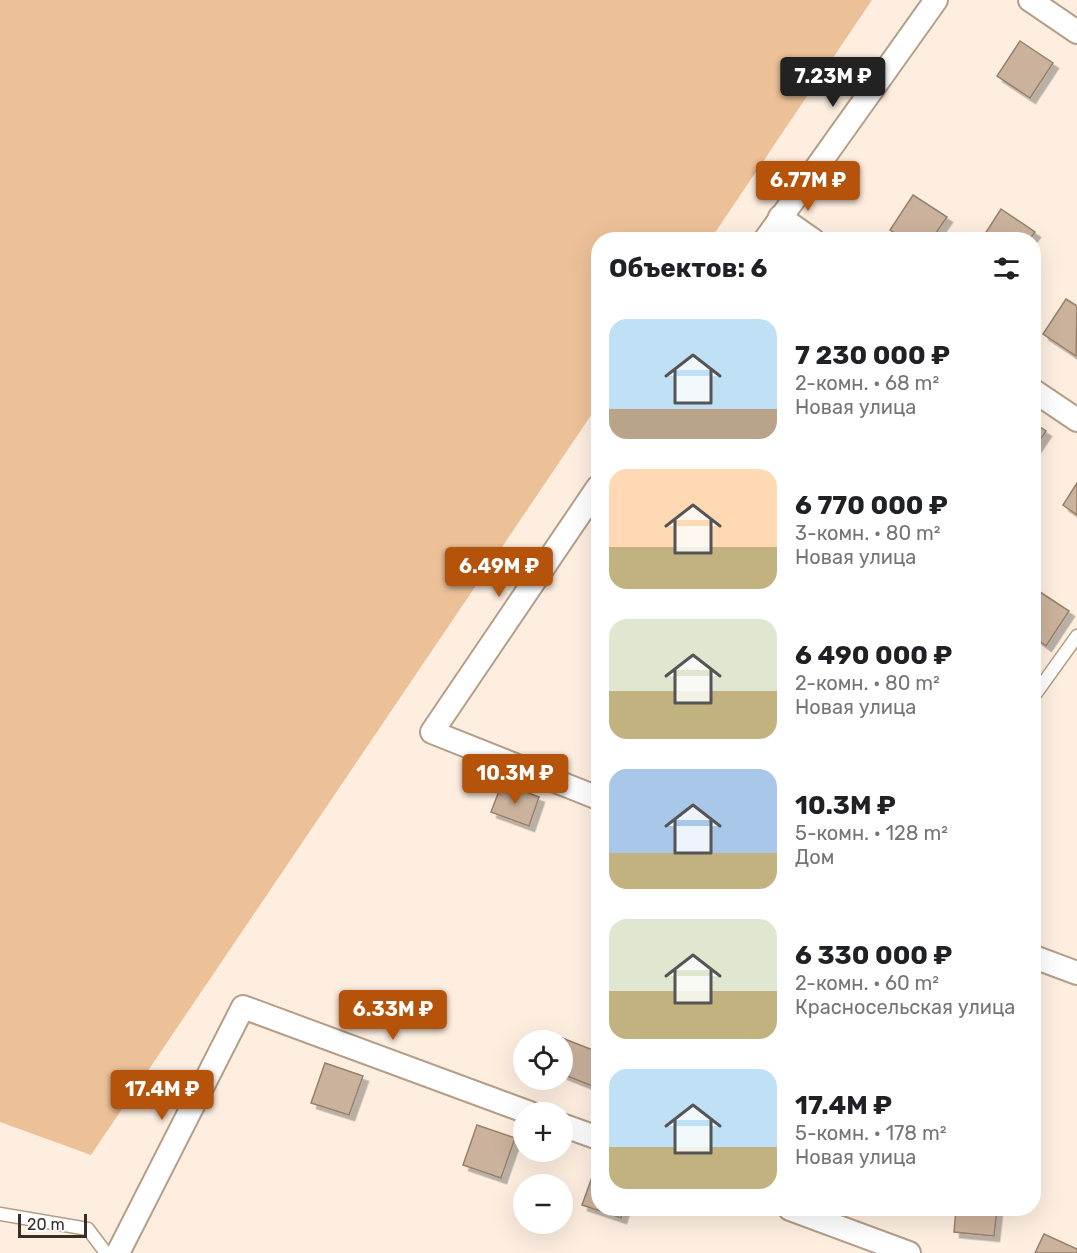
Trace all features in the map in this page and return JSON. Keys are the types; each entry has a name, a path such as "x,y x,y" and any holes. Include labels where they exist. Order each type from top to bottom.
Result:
{"street":[{"path":"770,232 936,0"},
{"path":"1030,0 1077,32"},
{"path":"780,217 802,232"},
{"path":"1041,396 1077,420"},
{"path":"591,497 432,732 591,795"},
{"path":"1041,960 1077,973"},
{"path":"118,1253 243,1007 513,1107"},
{"path":"573,1129 591,1135"},
{"path":"809,1216 909,1253"}],"lane":[{"path":"1041,687 1075,643"},
{"path":"0,1214 88,1229 106,1253"}],"shaded area":[{"path":"0,0 872,0 715,232 591,232 591,415 91,1155 0,1122"}],"building":[{"path":"1020,41 1053,63 1030,98 997,76"},
{"path":"913,195 947,217 937,232 893,232 890,230"},
{"path":"1001,209 1035,232 986,232"},
{"path":"1066,299 1077,306 1076,356 1043,334"},
{"path":"1041,428 1046,431 1041,438"},
{"path":"1077,483 1077,515 1063,505"},
{"path":"1041,593 1069,611 1046,646 1041,642"},
{"path":"502,783 539,797 529,826 491,812"},
{"path":"573,1042 591,1049 591,1085 573,1078"},
{"path":"325,1063 363,1076 349,1115 311,1103"},
{"path":"477,1125 513,1137 513,1144 501,1178 463,1165"},
{"path":"591,1180 591,1208 582,1205"},
{"path":"955,1216 996,1216 994,1236 954,1232"},
{"path":"1044,1234 1077,1249 1077,1253 1035,1253"}]}
